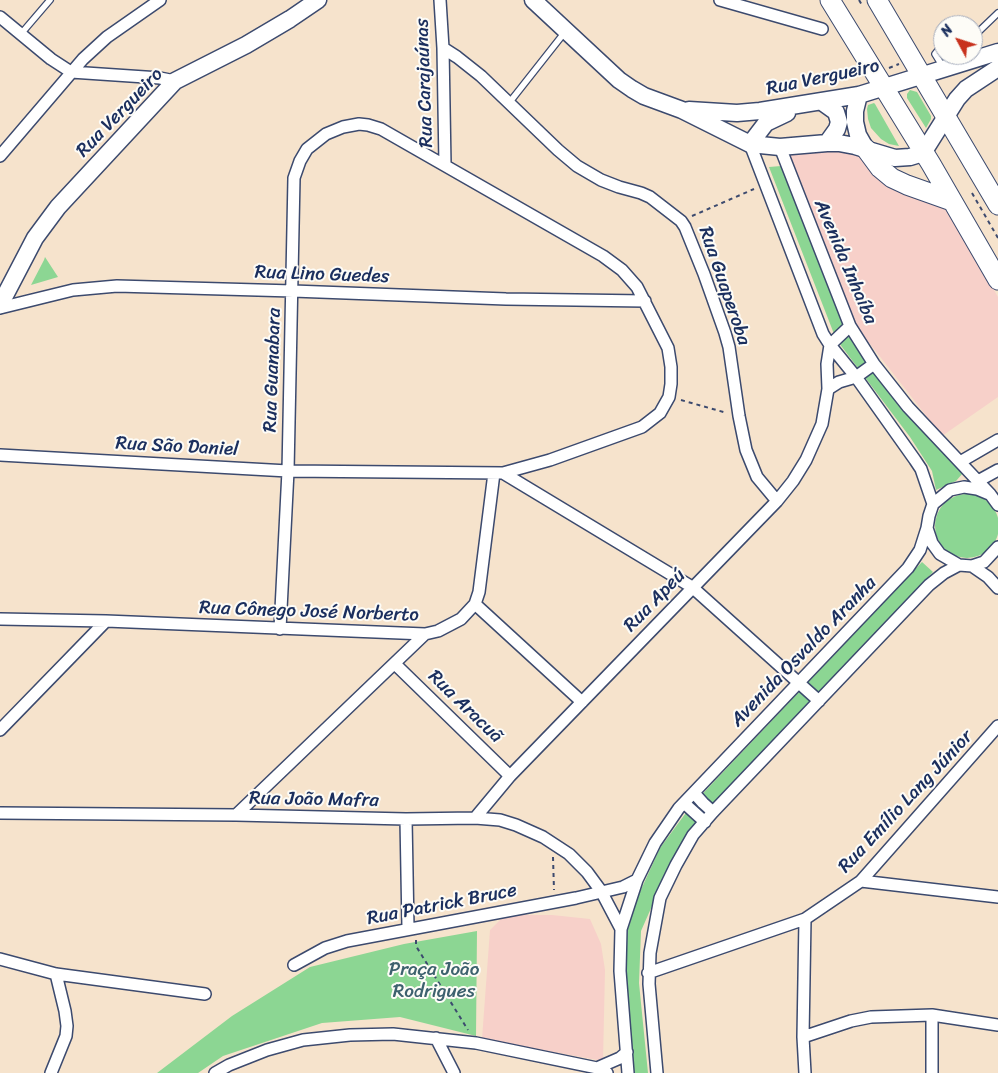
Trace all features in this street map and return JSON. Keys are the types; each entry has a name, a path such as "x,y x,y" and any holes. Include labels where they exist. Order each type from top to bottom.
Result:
{"highway":[{"path":"830,0 885,78 923,152 998,280"},
{"path":"877,0 998,204"},
{"path":"866,149 880,168 892,178 952,201"}],"main road":[{"name":"Rua Vergueiro","path":"0,306 35,238 58,207 175,82 246,45 318,0"},
{"name":"Rua Vergueiro","path":"533,0 619,80 632,89 644,96 682,110 750,144 780,147 827,143 855,146 902,158 910,158 923,152"},
{"name":"Rua Vergueiro","path":"682,110 737,113 859,95 885,78 921,75 998,52"},
{"path":"923,152 957,99 966,89 998,68"},
{"path":"859,95 855,111 855,122 858,135 866,149"},
{"path":"750,144 766,123 780,115 815,103 836,112 838,117 837,129 827,143"}],"street":[{"path":"0,156 71,72 107,37 160,0"},
{"name":"Rua Carajaúnas","path":"440,0 446,165"},
{"path":"720,0 822,29"},
{"path":"0,16 20,35 71,72 160,78 175,82"},
{"name":"Rua Guaperoba","path":"443,48 465,63 558,150 578,166 601,180 619,187 641,192 681,221 704,274 727,340 746,450 757,477 777,501"},
{"name":"Rua Guanabara","path":"280,629 288,471 294,178 300,161 307,149 326,134 343,127 359,124 368,125 401,139 446,165"},
{"path":"750,144 816,318 830,345 856,377 921,469 933,504 950,490 964,487 990,494"},
{"name":"Avenida Inhaíba","path":"780,147 850,326 874,364 908,407 990,494 998,505"},
{"path":"446,165 613,262 630,277 637,287 668,348 671,367 669,397 660,412 642,427 550,460 498,473"},
{"name":"Rua Lino Guedes","path":"0,306 73,290 117,286 645,302"},
{"path":"830,345 850,326"},
{"name":"Rua Apeú","path":"475,818 510,776 777,501 793,481 814,444 822,424 828,389 827,364 830,345"},
{"path":"828,389 839,382 856,377 874,364"},
{"path":"960,462 998,440"},
{"name":"Rua São Daniel","path":"0,455 288,471 498,473"},
{"path":"978,481 998,470"},
{"path":"498,473 692,587 819,702"},
{"path":"498,473 479,592 475,604 582,702"},
{"name":"Avenida Osvaldo Aranha","path":"621,929 637,880 655,843 684,803 908,568 920,550 933,504"},
{"path":"927,528 932,543 940,554 959,565 972,566 984,562 998,547"},
{"path":"657,1073 648,973 651,944 660,898 676,865 704,822 929,585 944,573 959,565"},
{"path":"972,566 988,577 998,588"},
{"name":"Rua Cônego José Norberto","path":"0,619 106,621 426,634 451,625 461,619 475,604"},
{"path":"0,730 106,621"},
{"path":"236,815 426,634"},
{"name":"Rua Aracuã","path":"395,664 510,776"},
{"name":"Rua Emílio Lang Júnior","path":"648,973 805,919 861,881 997,728"},
{"path":"694,793 703,804 714,812"},
{"path":"684,803 704,822"},
{"name":"Rua João Mafra","path":"0,813 406,819 475,818 500,820 542,837 568,854 587,872 601,891 621,929"},
{"path":"406,819 412,928"},
{"path":"601,891 623,887 637,880"},
{"path":"861,881 998,897"},
{"name":"Rua Patrick Bruce","path":"294,965 326,948 347,941 554,902 601,891"},
{"path":"805,919 805,1073"},
{"path":"621,929 620,972 628,1073"},
{"path":"0,960 56,974 205,994"},
{"path":"51,1073 66,1036 67,1026 66,1011 56,974"},
{"path":"804,1037 851,1021 871,1017 932,1015 998,1025"},
{"path":"932,1015 932,1073"},
{"path":"215,1073 230,1069 267,1050 303,1040 350,1035 393,1034 476,1043 602,1071 627,1052"},
{"path":"436,1038 454,1073"}],"lane":[{"path":"20,35 50,0"},
{"path":"983,27 998,13"},
{"path":"509,103 566,30"}],"path":[{"path":"885,78 906,62"},
{"path":"681,221 757,188"},
{"path":"674,398 739,416"},
{"path":"553,843 554,902"},
{"path":"412,928 416,946 476,1043"}],"shaded area":[{"path":"827,149 858,152 946,206 998,297 998,397 942,436 856,326 789,153"},
{"path":"505,915 552,915 590,919 601,944 605,970 603,1061 482,1039 490,930"}],"green space":[{"path":"910,90 917,92 931,116 926,128 907,98"},
{"path":"874,103 899,146 889,144 881,139 871,128 867,109 868,105"},
{"path":"781,166 842,322 898,405 963,473 956,481 936,490 932,471 910,437 836,339 769,167"},
{"path":"45,257 58,277 31,285 44,260"},
{"path":"961,494 973,494 990,503 997,514 999,526 997,538 990,549 973,558 961,558 949,553 940,544 935,532 935,520 940,508 949,499"},
{"path":"922,562 933,572 702,816 674,856 641,931 639,983 648,1073 633,1073 623,958 628,929 639,894 660,848 691,806"},
{"name":"Praça João Rodrigues","path":"477,931 476,1036 400,1017 322,1023 223,1056 198,1073 157,1073 232,1016 310,967 404,944"}]}
